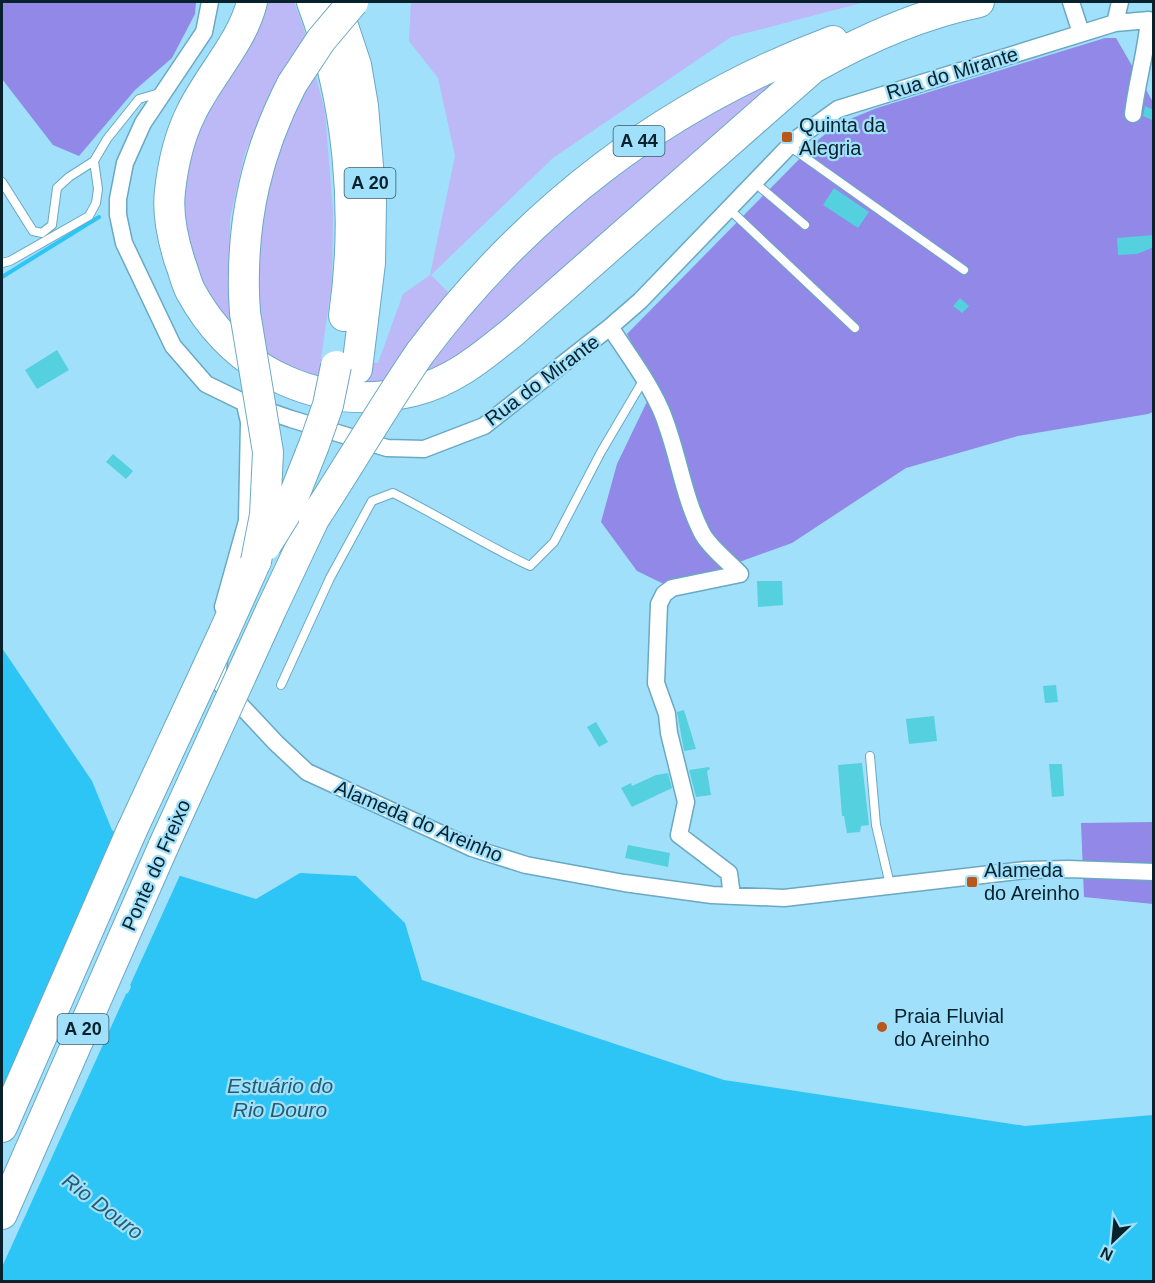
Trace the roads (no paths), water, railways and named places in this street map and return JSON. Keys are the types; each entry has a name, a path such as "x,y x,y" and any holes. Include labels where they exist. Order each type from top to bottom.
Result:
{"highway":[{"path":"252,2 236,40 191,112 176,152 169,194 172,237 189,290 210,323 250,361 278,378 306,390 344,396 373,397 414,391 447,379 471,366 514,331 813,68 857,43 917,18"},
{"name":"A 20","path":"256,561 289,508 328,405 346,368 346,301 351,200 341,104 333,67 312,2"},
{"name":"A 20","path":"314,519 370,263 371,202 363,106 358,75 334,2"},
{"path":"256,561 265,515 268,452 245,313 243,264 249,204 262,153 292,84 321,40 353,2"},
{"name":"A 44","path":"314,519 420,353 484,276 533,226 604,166 640,140 718,93 783,60 886,22 917,18 978,2"},
{"name":"Ponte do Freixo","path":"2,1214 164,845 314,519"},
{"name":"Ponte do Freixo","path":"2,1127 132,830 256,561"}],"street":[{"name":"Rua do Mirante","path":"210,2 204,32 143,123 125,163 118,199 118,215 124,243 173,346 206,384 245,404 387,448 424,449 484,426 640,301 789,146 838,109 1115,23 1149,20 1146,49 1133,114"},
{"path":"1071,2 1081,33"},
{"path":"1115,23 1120,2"},
{"path":"610,327 644,378 661,410 678,460 686,496 704,535 740,574 672,588 664,594 659,604 656,683 667,714 669,733 686,802 680,835 729,873 732,896"},
{"name":"Alameda do Areinho","path":"245,404 249,422 247,521 223,605 217,680 276,743 307,772 472,848 526,866 712,895 784,898 1026,870 1154,872"}],"lane":[{"path":"2,182 33,231 42,233 52,225 57,188 69,177 94,161 107,139 139,99 163,92"},
{"path":"789,146 964,270"},
{"path":"2,263 10,261 89,216 97,196 94,161"},
{"path":"754,182 806,225"},
{"path":"729,209 855,328"},
{"path":"281,685 330,578 372,501 393,493 494,549 530,566 554,542 601,452 644,378"},
{"path":"870,756 876,825 890,885"}],"water":[{"name":"Estuário do Rio Douro","path":"2,648 92,781 112,830 174,874 256,899 300,873 356,876 405,923 422,980 724,1080 1025,1126 1153,1115 1153,1281 2,1281 2,1197 23,1207 30,1204 30,1191 2,1178","holes":["74,955 128,980 131,987 128,993 121,996 67,972"]}],"waterway":[{"path":"2,277 99,217"}],"place":[{"name":"Quinta da Alegria","path":"787,137"},
{"name":"Alameda do Areinho","path":"972,882"},
{"name":"Praia Fluvial do Areinho","path":"882,1027"}],"water label":[{"name":"Rio Douro","path":"103,1206"}]}
